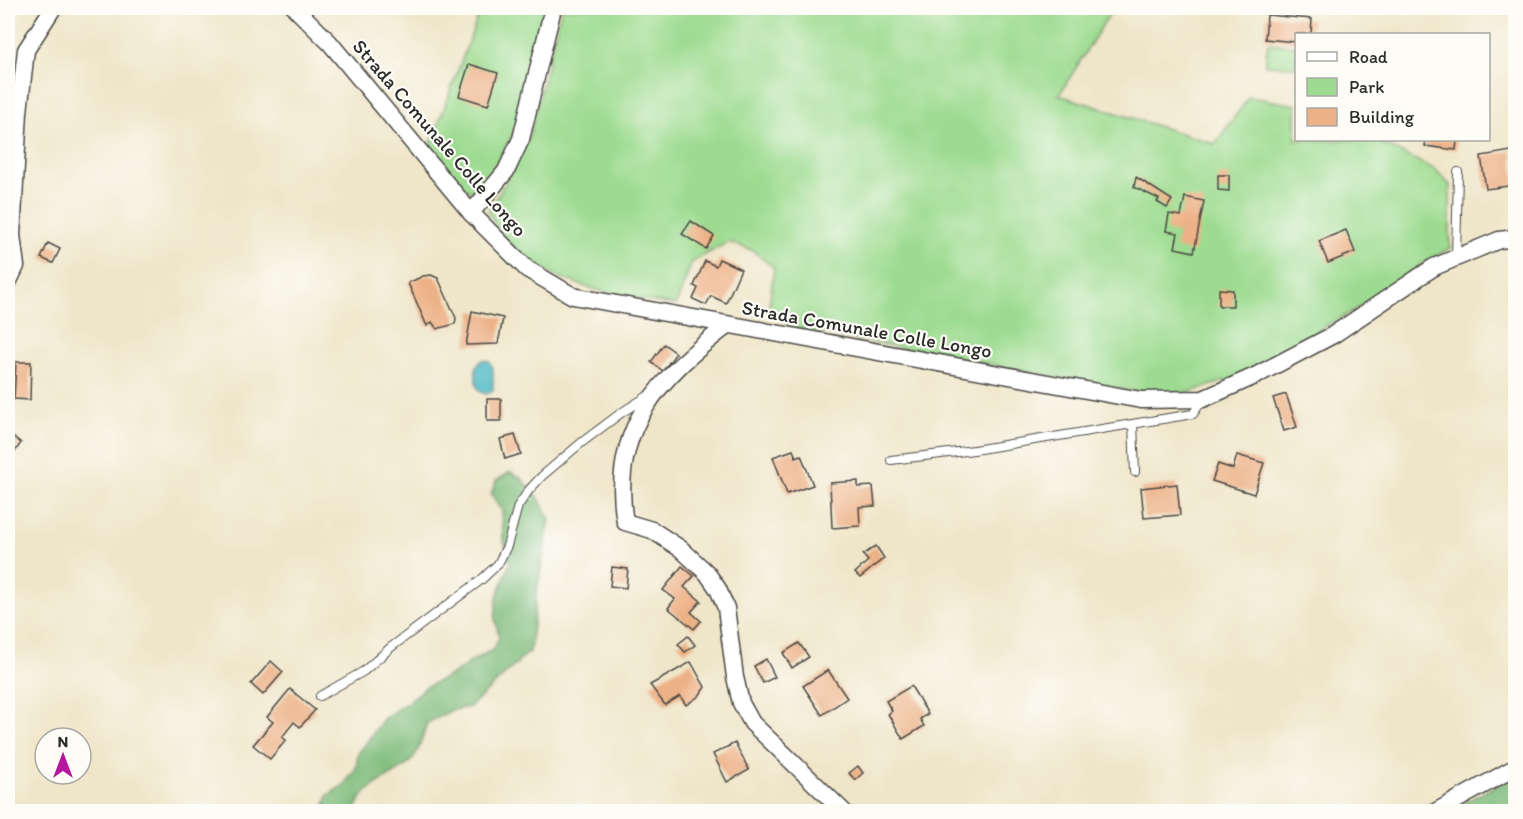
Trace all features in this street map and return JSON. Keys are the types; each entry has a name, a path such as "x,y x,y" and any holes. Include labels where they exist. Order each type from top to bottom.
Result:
{"street":[{"path":"8,283 16,266 12,235 19,112 26,50 53,8"},
{"name":"Strada Comunale Colle Longo","path":"295,8 330,43 471,213 527,269 573,296 1141,400 1203,399 1255,376 1333,335 1434,267 1499,240 1515,238"},
{"path":"471,213 506,171 521,139 553,8"},
{"path":"728,325 707,340 667,377 634,426 624,458 621,498 625,522 652,530 681,549 707,573 718,589 726,608 735,677 741,703 752,723 843,812"},
{"path":"1435,812 1515,767"}],"lane":[{"path":"1456,258 1458,172"},
{"path":"320,696 364,671 390,648 481,580 498,564 507,546 518,506 542,476 621,413 647,395 655,394"},
{"path":"891,460 974,450 1193,414 1203,399"},
{"path":"1133,424 1135,472"}],"green space":[{"path":"481,8 544,8 513,134 486,181 471,192 463,188 429,149"},
{"path":"562,8 1113,8 1059,95 1215,144 1249,97 1295,105 1295,141 1378,141 1436,170 1450,185 1450,248 1422,264 1371,301 1232,379 1189,392 1143,393 790,327 769,307 774,268 752,250 728,242 692,262 676,305 622,296 569,281 544,269 522,254 503,235 488,211 515,167 529,137"},
{"path":"1268,43 1295,46 1295,67 1265,65"},
{"path":"510,472 521,478 537,495 550,519 537,590 530,651 470,707 452,710 427,723 416,754 410,762 364,794 356,811 323,812 328,795 344,785 356,768 358,754 384,718 426,687 455,673 494,649 499,637 495,619 497,597 510,563 503,537 502,510 491,494 496,481"},
{"path":"1515,775 1515,811 1449,811"}],"water":[{"path":"482,360 489,361 493,368 493,390 487,394 479,390 476,384 476,367"}],"building":[{"path":"1267,15 1312,19 1311,33 1295,33 1295,42 1265,39"},
{"path":"469,64 498,73 488,105 459,96"},
{"path":"1426,141 1457,141 1456,150 1425,146"},
{"path":"1511,151 1516,185 1486,189 1481,156"},
{"path":"1218,175 1229,175 1229,191 1218,190"},
{"path":"1136,177 1172,200 1167,208 1157,202 1159,199 1134,187"},
{"path":"1185,197 1204,201 1194,252 1175,248 1178,233 1166,231 1169,214 1181,216"},
{"path":"691,221 714,236 706,249 682,234"},
{"path":"1346,230 1355,252 1328,263 1319,241"},
{"path":"48,243 60,249 53,263 41,258"},
{"path":"719,259 741,269 726,303 711,296 706,305 693,299 698,288 694,286 705,261 716,266"},
{"path":"431,275 438,278 456,318 455,324 437,329 432,322 427,326 408,283"},
{"path":"1219,289 1233,290 1233,306 1219,306"},
{"path":"472,311 503,318 498,344 466,345"},
{"path":"664,344 676,353 663,371 651,362"},
{"path":"16,362 31,362 30,400 14,399"},
{"path":"1286,394 1297,427 1284,431 1273,398"},
{"path":"487,399 501,399 501,421 487,421"},
{"path":"11,435 21,443 14,453 8,448"},
{"path":"515,435 521,454 505,459 500,439"},
{"path":"793,450 796,457 801,455 813,485 787,494 773,457"},
{"path":"1237,455 1264,463 1254,494 1212,481 1218,464 1233,469"},
{"path":"858,481 858,487 873,486 875,506 859,507 860,526 832,528 830,483"},
{"path":"1177,484 1180,515 1144,518 1141,488"},
{"path":"876,546 884,558 860,578 855,573 868,561 863,555"},
{"path":"682,566 694,576 684,587 701,601 691,612 701,621 694,629 668,608 675,599 663,590"},
{"path":"612,567 628,569 626,588 610,586"},
{"path":"688,636 695,645 685,652 678,644"},
{"path":"799,643 809,657 792,668 783,653"},
{"path":"766,659 775,677 763,683 754,666"},
{"path":"271,661 283,672 263,695 251,684"},
{"path":"691,662 705,687 699,696 686,705 680,696 665,705 650,685"},
{"path":"828,670 847,698 822,715 803,686"},
{"path":"911,686 928,714 920,719 924,726 903,739 888,714 892,711 886,701"},
{"path":"290,689 315,710 300,727 294,722 282,737 286,740 270,759 253,745 273,722 267,717"},
{"path":"735,743 749,770 727,782 713,754"},
{"path":"858,766 863,773 855,780 849,773"}]}
